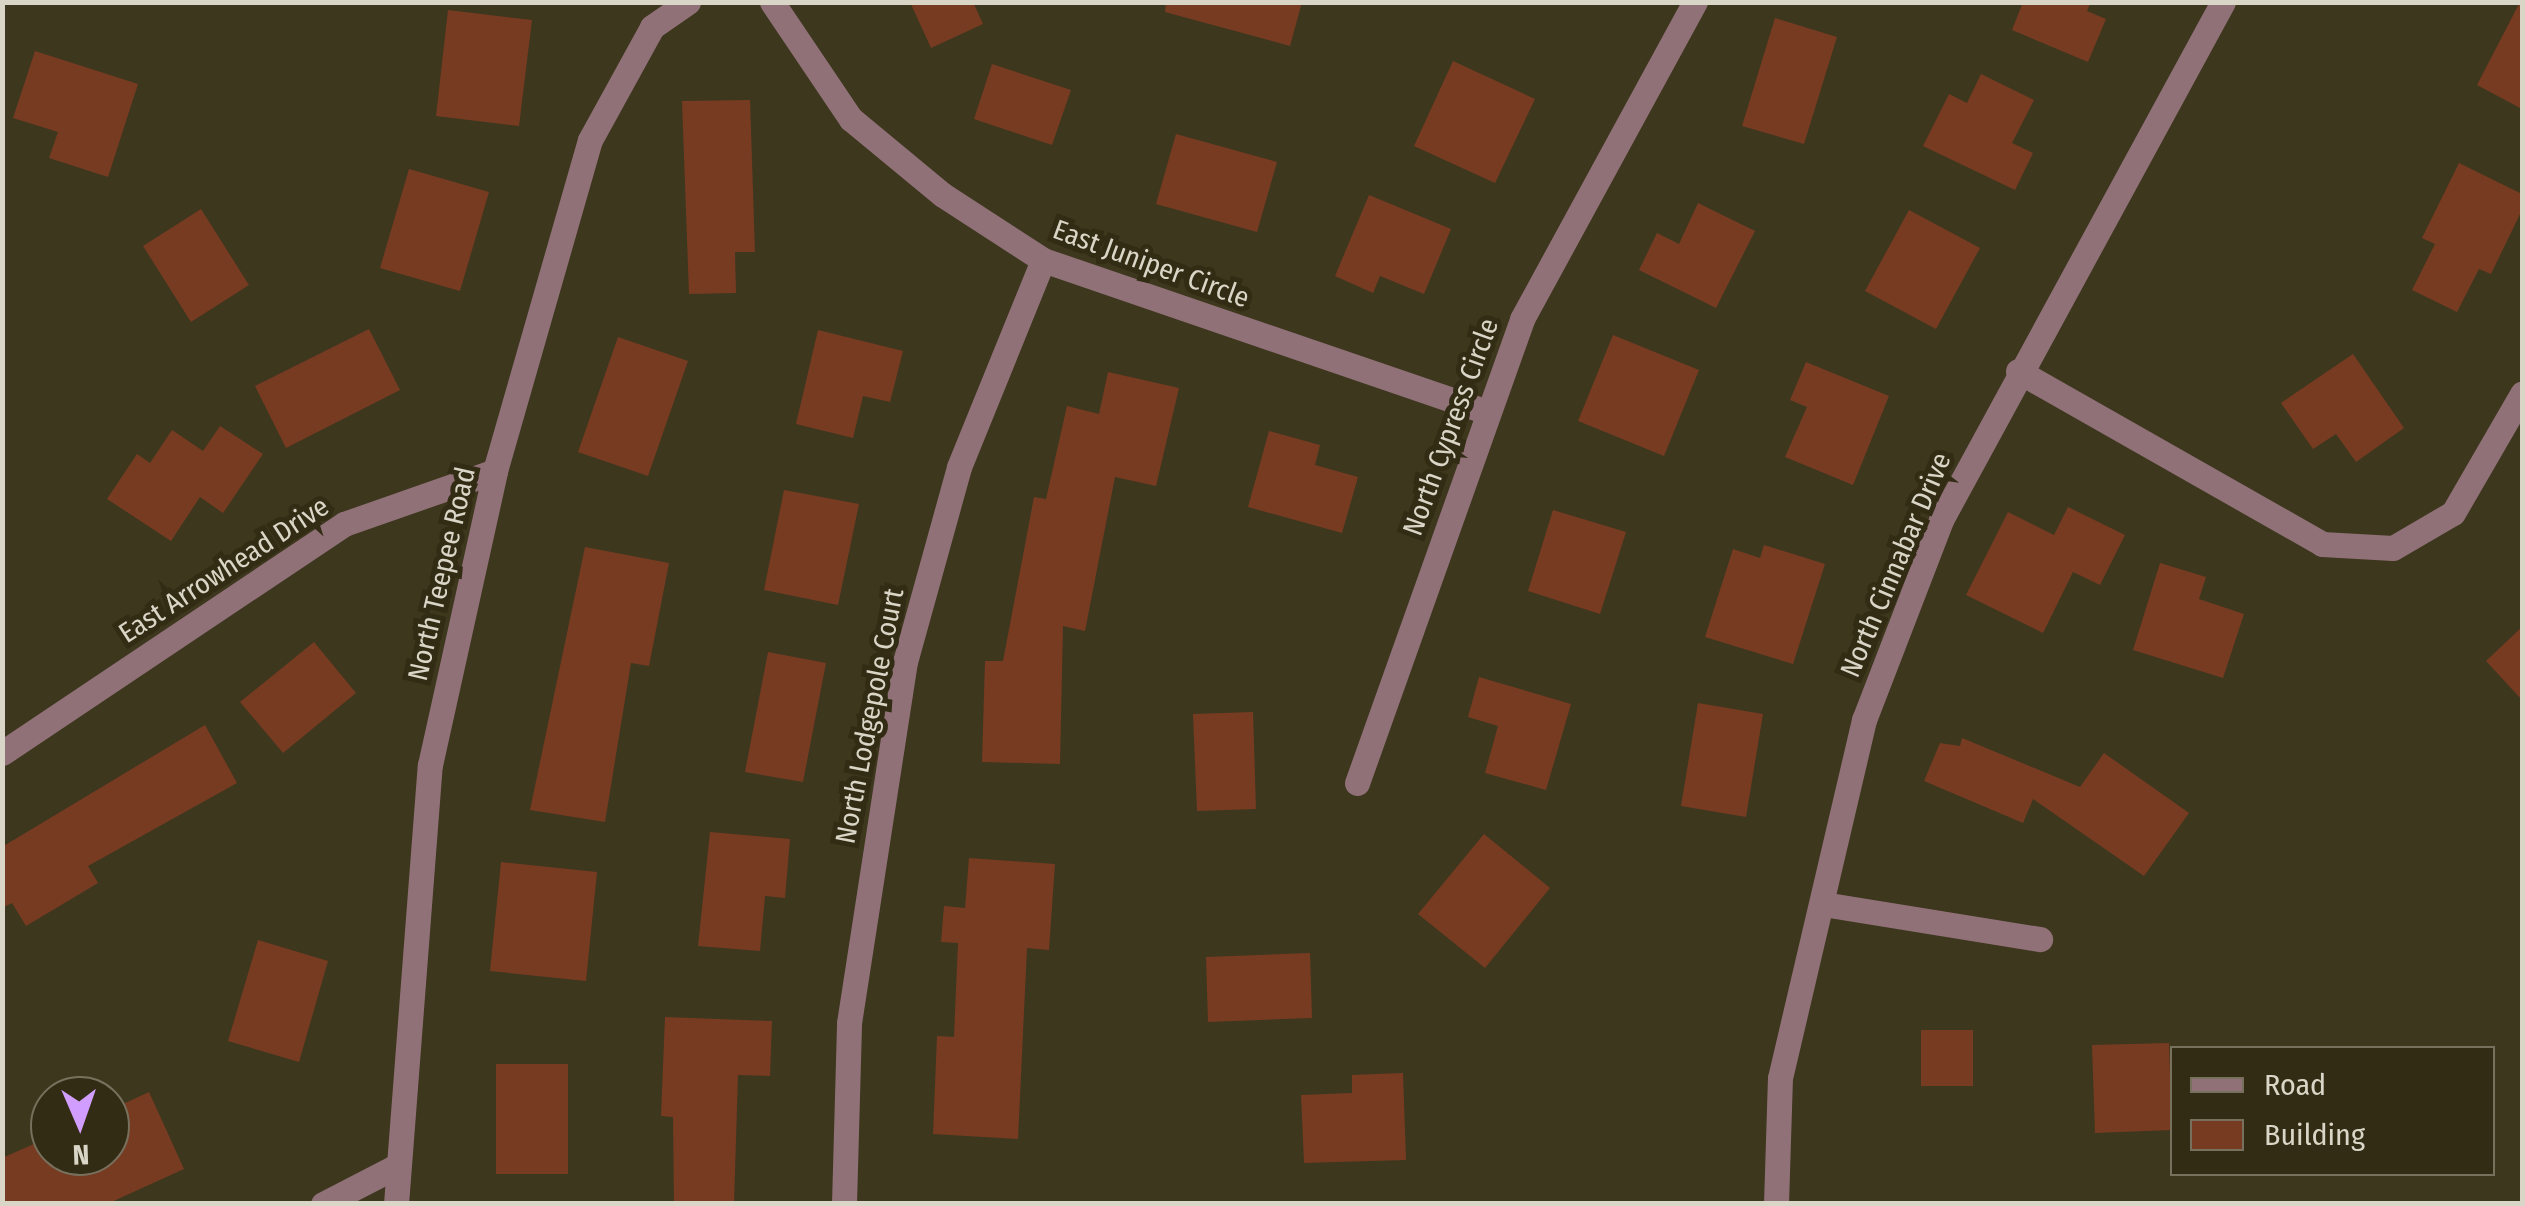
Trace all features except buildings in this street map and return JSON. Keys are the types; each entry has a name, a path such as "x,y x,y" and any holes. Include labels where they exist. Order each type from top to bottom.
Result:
{"street":[{"name":"North Teepee Road","path":"396,1204 430,765 496,471 590,140 652,27 688,2"},
{"name":"East Juniper Circle","path":"772,2 852,120 943,196 1043,260 1484,411"},
{"name":"North Cypress Circle","path":"1357,783 1484,411 1522,319 1694,2"},
{"name":"North Cinnabar Drive","path":"1776,1204 1780,1078 1864,720 1941,520 2018,371 2222,2"},
{"name":"North Lodgepole Court","path":"844,1204 848,1022 906,662 960,467 1043,260"},
{"path":"2018,371 2322,544 2393,548 2453,513 2522,394"},
{"name":"East Arrowhead Drive","path":"2,752 344,524 496,471"},
{"path":"1823,904 2040,939"},
{"path":"323,1204 396,1167"}]}
